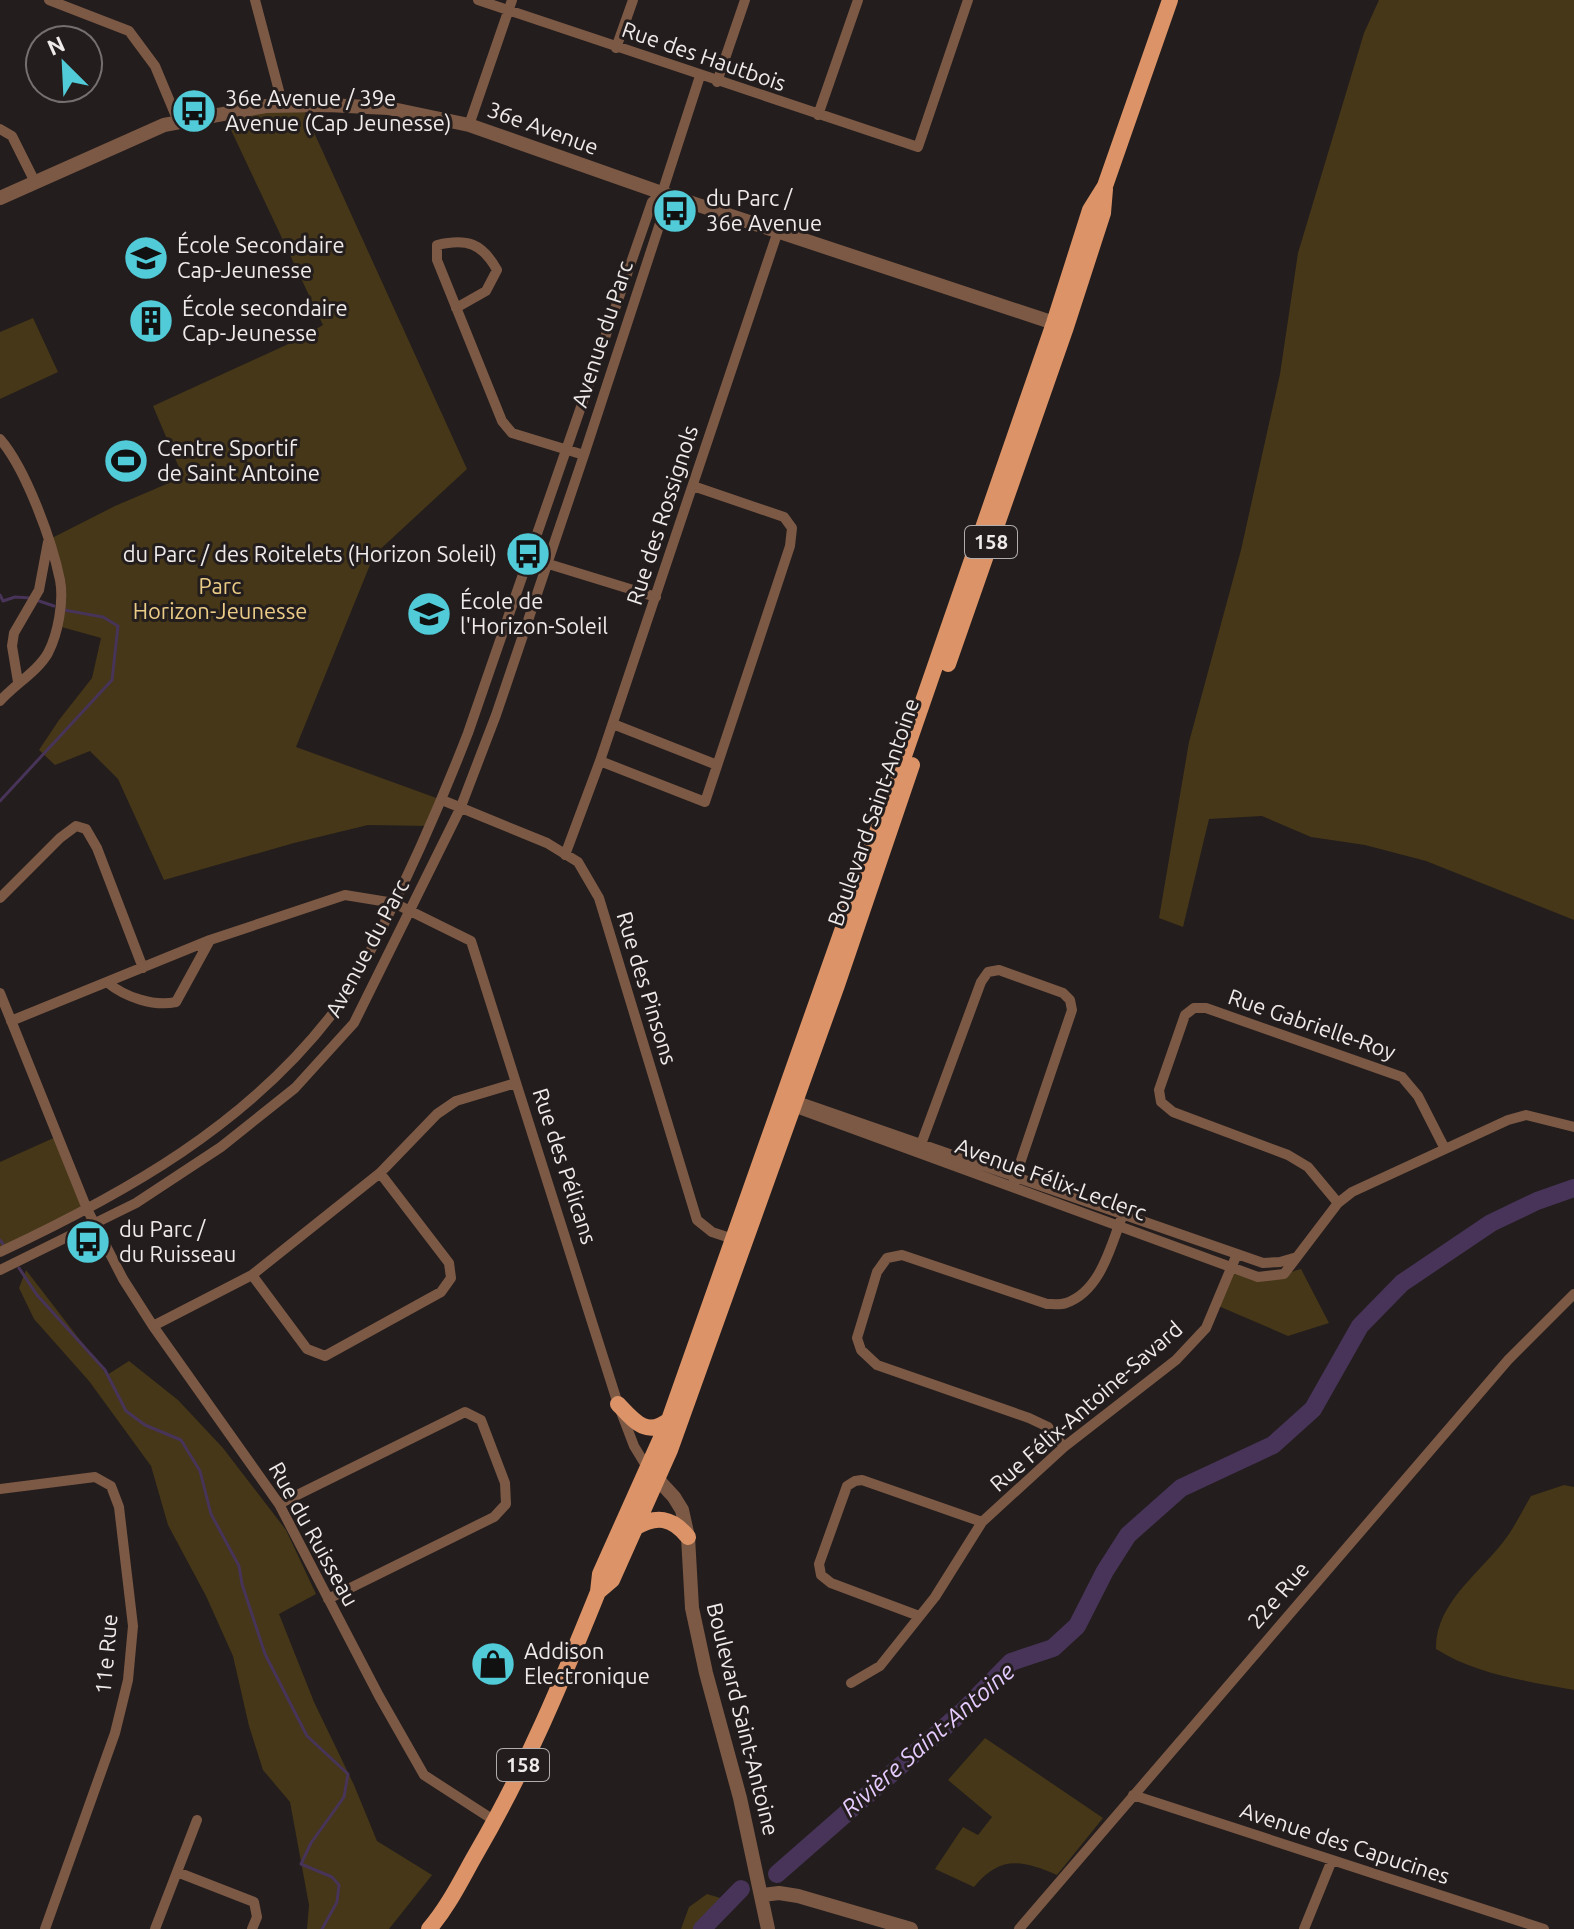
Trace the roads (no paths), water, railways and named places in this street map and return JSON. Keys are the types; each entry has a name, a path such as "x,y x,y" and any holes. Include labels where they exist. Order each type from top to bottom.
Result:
{"main road":[{"name":"Boulevard Saint-Antoine","path":"669,1420 789,1102 1060,325 1103,213 1105,186 1170,0"},
{"name":"Boulevard Saint-Antoine","path":"652,1474 670,1450 738,1241"},
{"path":"618,1404 636,1423 649,1428 660,1428 669,1420"},
{"name":"158","path":"598,1592 612,1580 635,1528 669,1420"},
{"name":"158","path":"429,1929 441,1915 495,1821 542,1728 598,1592 600,1574 652,1474"},
{"path":"635,1528 649,1519 665,1519 678,1524 688,1537"}],"street":[{"path":"49,0 129,31 155,66 178,121"},
{"path":"255,0 283,106"},
{"name":"Rue des Hautbois","path":"478,0 918,147 968,0"},
{"path":"469,125 512,0"},
{"path":"616,48 633,0"},
{"path":"717,82 745,0"},
{"path":"818,115 858,0"},
{"name":"Avenue du Parc","path":"0,1252 141,1180 212,1133 281,1071 336,1010 394,903 442,800 652,202 662,193 700,76"},
{"name":"36e Avenue","path":"0,198 178,121 266,106 388,108 469,125 662,193 1060,325"},
{"path":"0,129 12,136 35,182"},
{"name":"Avenue du Parc","path":"0,1270 95,1225 181,1176 295,1088 354,1023 460,809 496,715 666,205 662,193"},
{"name":"Rue des Rossignols","path":"565,855 613,724 778,231"},
{"path":"456,308 486,291 497,270 488,253 473,244 451,242 437,245 437,260 456,308 502,421 512,433 584,455"},
{"path":"0,439 16,461 48,540 61,583 58,626 47,654 0,701"},
{"path":"600,761 705,802 790,546 792,528 784,517 693,486"},
{"path":"18,682 12,646 14,633 39,590 48,540"},
{"path":"529,558 656,597"},
{"path":"477,706 496,715"},
{"path":"613,724 717,765"},
{"name":"Rue des Pinsons","path":"442,800 547,843 578,862 599,898 697,1220 712,1232 738,1241"},
{"path":"0,898 60,838 76,826 86,829 97,848 143,968"},
{"name":"Rue des Pélicans","path":"11,1021 210,940 345,895 394,903 471,941 618,1404 634,1446 652,1474"},
{"path":"108,983 120,993 163,1005 176,1002 210,940"},
{"path":"920,1148 981,982 988,972 999,970 1063,993 1070,1000 1072,1010 1015,1181"},
{"path":"0,993 87,1209"},
{"name":"Rue Gabrielle-Roy","path":"1338,1203 1308,1167 1288,1155 1173,1112 1161,1102 1159,1090 1185,1015 1194,1008 1206,1008 1402,1077 1418,1096 1445,1149"},
{"path":"153,1326 252,1275 380,1173 437,1114 456,1101 516,1083"},
{"name":"Avenue Félix-Leclerc","path":"789,1102 1121,1219 1263,1263 1299,1256"},
{"name":"Avenue Félix-Leclerc","path":"1121,1219 1258,1277 1284,1274 1338,1203 1352,1192 1508,1120 1526,1115 1574,1127"},
{"path":"252,1275 307,1349 325,1356 441,1292 451,1278 449,1263 380,1173"},
{"name":"Rue du Ruisseau","path":"87,1209 123,1279 153,1326 279,1504 424,1775 495,1821"},
{"path":"1064,1447 1048,1427 1029,1418 877,1365 861,1350 857,1338 877,1272 887,1258 902,1255 1047,1304 1065,1304 1086,1289 1101,1271 1121,1219"},
{"name":"Rue Félix-Antoine-Savard","path":"851,1683 880,1666 935,1597 982,1522 1064,1447 1176,1360 1206,1328 1237,1254"},
{"name":"22e Rue","path":"1019,1929 1508,1360 1574,1294"},
{"path":"279,1504 465,1412 481,1420 505,1483 506,1504 494,1517 328,1599"},
{"name":"Boulevard Saint-Antoine","path":"652,1474 682,1510 688,1537 695,1621 763,1895 768,1929"},
{"name":"11e Rue","path":"0,1489 95,1477 111,1486 119,1507 133,1626 128,1680 115,1733 45,1929"},
{"path":"919,1616 831,1583 821,1575 819,1564 847,1486 862,1480 982,1522"},
{"name":"Avenue des Capucines","path":"1133,1795 1544,1929"},
{"path":"155,1929 197,1820"},
{"path":"1304,1929 1332,1860"},
{"path":"177,1872 254,1902 257,1917 252,1929"},
{"path":"763,1895 779,1893 798,1896 883,1925 911,1929"}],"waterway":[{"path":"0,595 3,601 15,597 31,598"},
{"path":"39,601 54,606"},
{"path":"0,801 112,680 118,626 103,617 64,610"},
{"name":"Rivière Saint-Antoine","path":"777,1874 963,1711 1011,1662 1053,1648 1077,1626 1105,1571 1128,1535 1181,1488 1273,1445 1313,1409 1360,1326 1402,1283 1491,1223 1574,1188"},
{"path":"0,1240 3,1244"},
{"path":"19,1268 37,1295 105,1370 126,1411 145,1425 181,1440 200,1471 211,1514 239,1566 265,1654 307,1736 348,1774 344,1797 311,1843 301,1864 332,1877 339,1885 337,1902 322,1929"},
{"name":"Rivière Saint-Antoine","path":"702,1929 741,1889"}],"place":[{"name":"36e Avenue / 39e Avenue (Cap Jeunesse)","path":"194,111"},
{"name":"du Parc / 36e Avenue","path":"675,211"},
{"name":"École Secondaire Cap-Jeunesse","path":"146,258"},
{"name":"École secondaire Cap-Jeunesse","path":"151,321"},
{"name":"Centre Sportif de Saint Antoine","path":"126,461"},
{"name":"du Parc / des Roitelets (Horizon Soleil)","path":"528,554"},
{"name":"École de l'Horizon-Soleil","path":"429,614"},
{"name":"du Parc / du Ruisseau","path":"88,1242"},
{"name":"Addison Electronique","path":"493,1664"}],"park label":[{"name":"Parc Horizon-Jeunesse","path":"220,598"}]}
